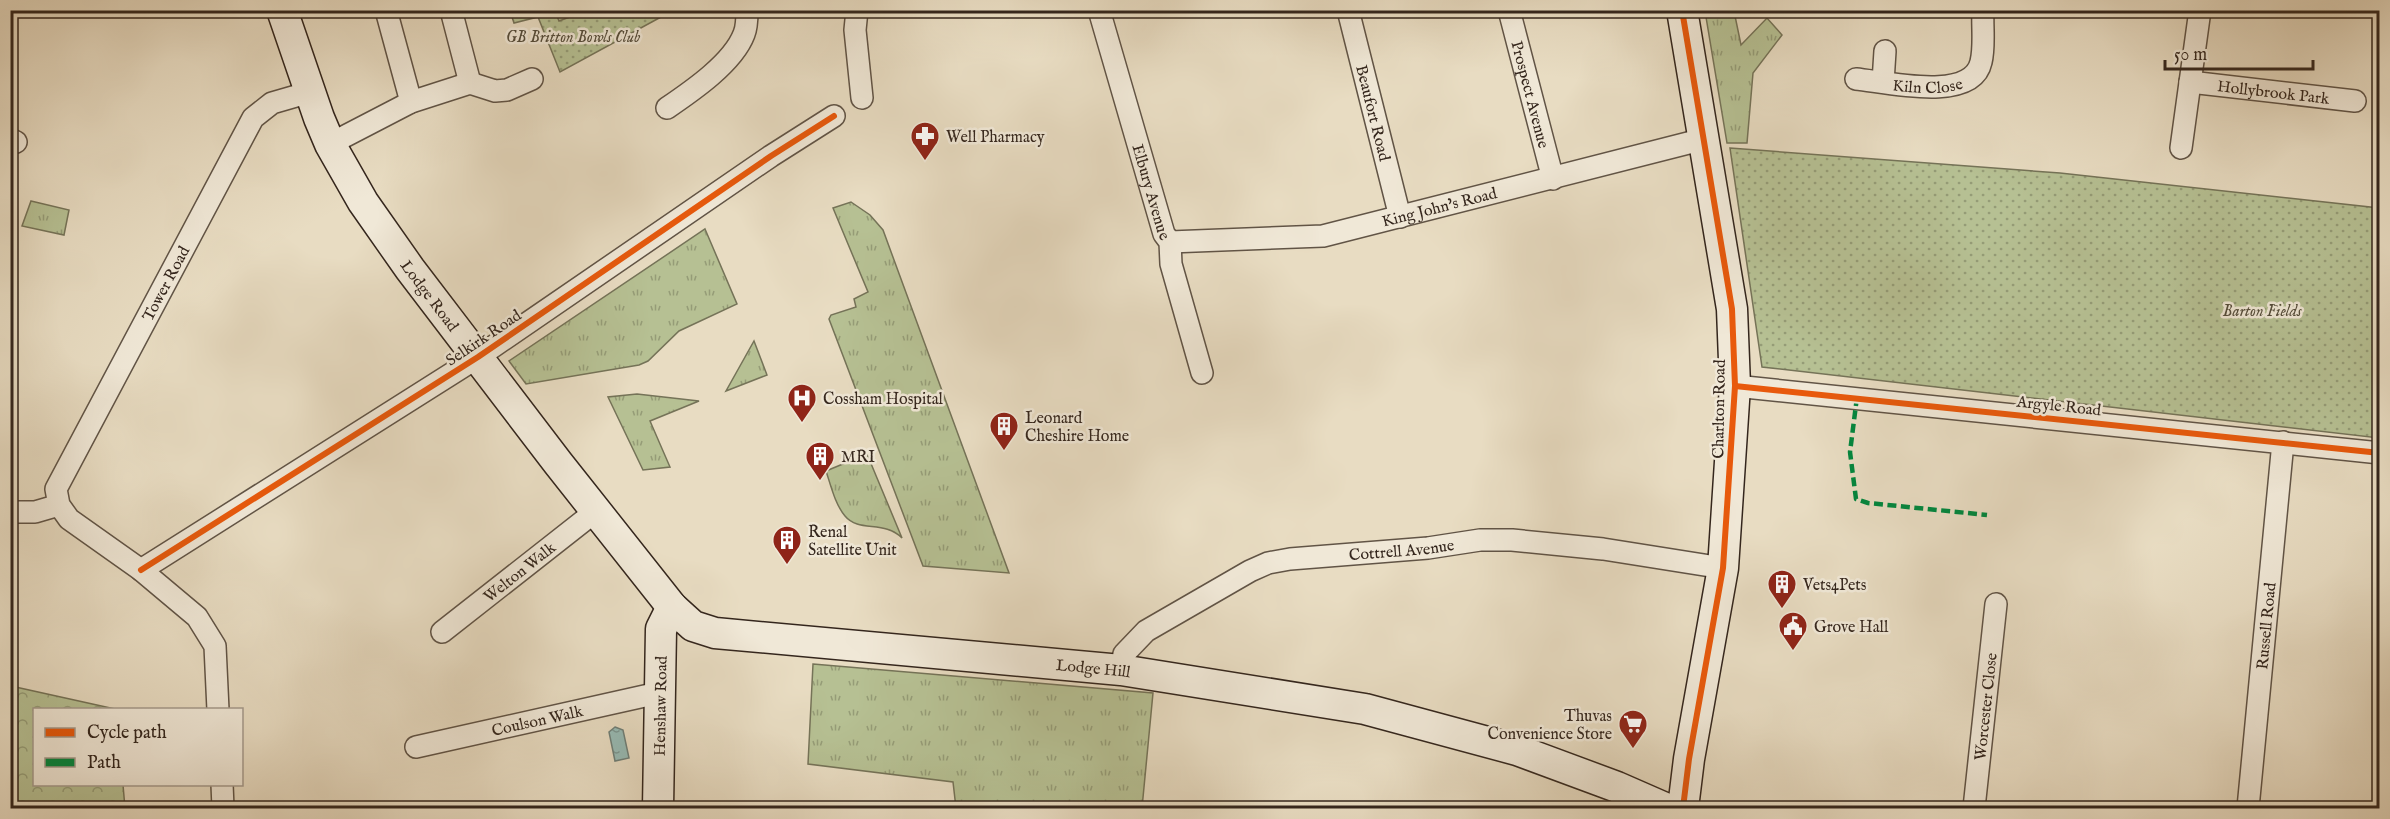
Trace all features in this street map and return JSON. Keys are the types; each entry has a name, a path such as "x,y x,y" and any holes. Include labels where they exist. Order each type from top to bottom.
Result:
{"main road":[{"name":"Lodge Road","path":"282,10 330,144 363,202 478,357 672,607"},
{"name":"Charlton Road","path":"1682,10 1732,309 1735,386 1723,568 1689,759 1683,808"},
{"name":"Lodge Hill","path":"672,607 693,626 715,633 1121,670 1365,709 1517,750 1617,787 1665,808"},
{"name":"Henshaw Road","path":"658,808 658,693 661,629 672,607"}],"street":[{"path":"386,10 411,102"},
{"path":"451,10 470,83"},
{"path":"667,108 698,87 739,45 746,31 747,10"},
{"path":"857,10 855,30 862,98"},
{"name":"Elbury Avenue","path":"1098,10 1164,234 1170,242 1171,264 1202,373"},
{"name":"Beaufort Road","path":"1347,10 1400,217"},
{"name":"Prospect Avenue","path":"1509,10 1553,179"},
{"name":"Kiln Close","path":"1856,79 1934,88 1963,83 1973,75 1981,63 1983,10"},
{"path":"2181,148 2200,10"},
{"name":"Kiln Close","path":"1883,82 1885,51"},
{"path":"330,144 411,102 470,83 495,91 507,90 532,79"},
{"name":"Hollybrook Park","path":"2190,81 2355,101"},
{"name":"Tower Road","path":"58,505 56,489 253,118 272,104 310,92"},
{"name":"Selkirk Road","path":"141,570 478,357 771,156 834,116"},
{"name":"King John's Road","path":"1170,242 1323,236 1704,139"},
{"name":"Argyle Road","path":"1735,386 2379,453"},
{"name":"Russell Road","path":"2248,808 2283,442"},
{"path":"10,512 35,512 58,505 69,519 141,570 197,617 215,646 218,708"},
{"name":"Welton Walk","path":"442,632 597,511"},
{"name":"Cottrell Avenue","path":"1121,670 1124,654 1146,631 1250,571 1268,563 1290,559 1428,548 1480,540 1512,540 1593,548 1723,568"},
{"name":"Worcester Close","path":"1974,808 1996,604"},
{"name":"Coulson Walk","path":"416,747 658,693"},
{"path":"222,786 223,808"}],"green space":[{"name":"GB Britton Bowls Club","path":"510,11 672,11 560,72 538,17 514,23"},
{"path":"555,11 586,11 559,21"},
{"path":"1705,11 1734,11 1741,45 1767,18 1782,35 1753,73 1747,143 1727,143"},
{"name":"Barton Fields","path":"1730,148 2060,173 2379,208 2379,438 1762,367"},
{"path":"31,201 69,210 64,235 22,226"},
{"path":"851,202 870,215 883,230 1009,573 923,566 829,319 831,315 856,307 854,299 868,292 833,208"},
{"path":"705,229 737,304 679,331 648,361 639,365 526,384 509,361"},
{"path":"754,341 767,375 726,391"},
{"path":"637,394 699,401 650,421 670,467 643,470 608,397"},
{"path":"867,454 902,538 887,529 851,521 845,516 836,500 826,471"},
{"path":"813,664 1153,693 1142,808 956,808 953,782 808,764"},
{"path":"11,686 110,708 33,708 33,786 123,786 125,808 11,808"}],"water":[{"path":"615,727 623,730 629,758 615,761 609,732"}],"marked path":[{"path":"1857,397 1850,452 1856,499 1868,503 1987,515"}],"cycle path":[{"path":"1682,10 1732,309 1735,386 1723,568 1689,759 1683,808"},
{"path":"141,570 478,357 771,156 834,116"},
{"path":"1735,386 2380,453"}],"place":[{"name":"Well Pharmacy","path":"925,162"},
{"name":"Cossham Hospital","path":"802,424"},
{"name":"Leonard Cheshire Home","path":"1004,452"},
{"name":"MRI","path":"820,482"},
{"name":"Renal Satellite Unit","path":"787,566"},
{"name":"Vets4Pets","path":"1782,610"},
{"name":"Grove Hall","path":"1793,652"},
{"name":"Thuvas Convenience Store","path":"1633,750"}]}
